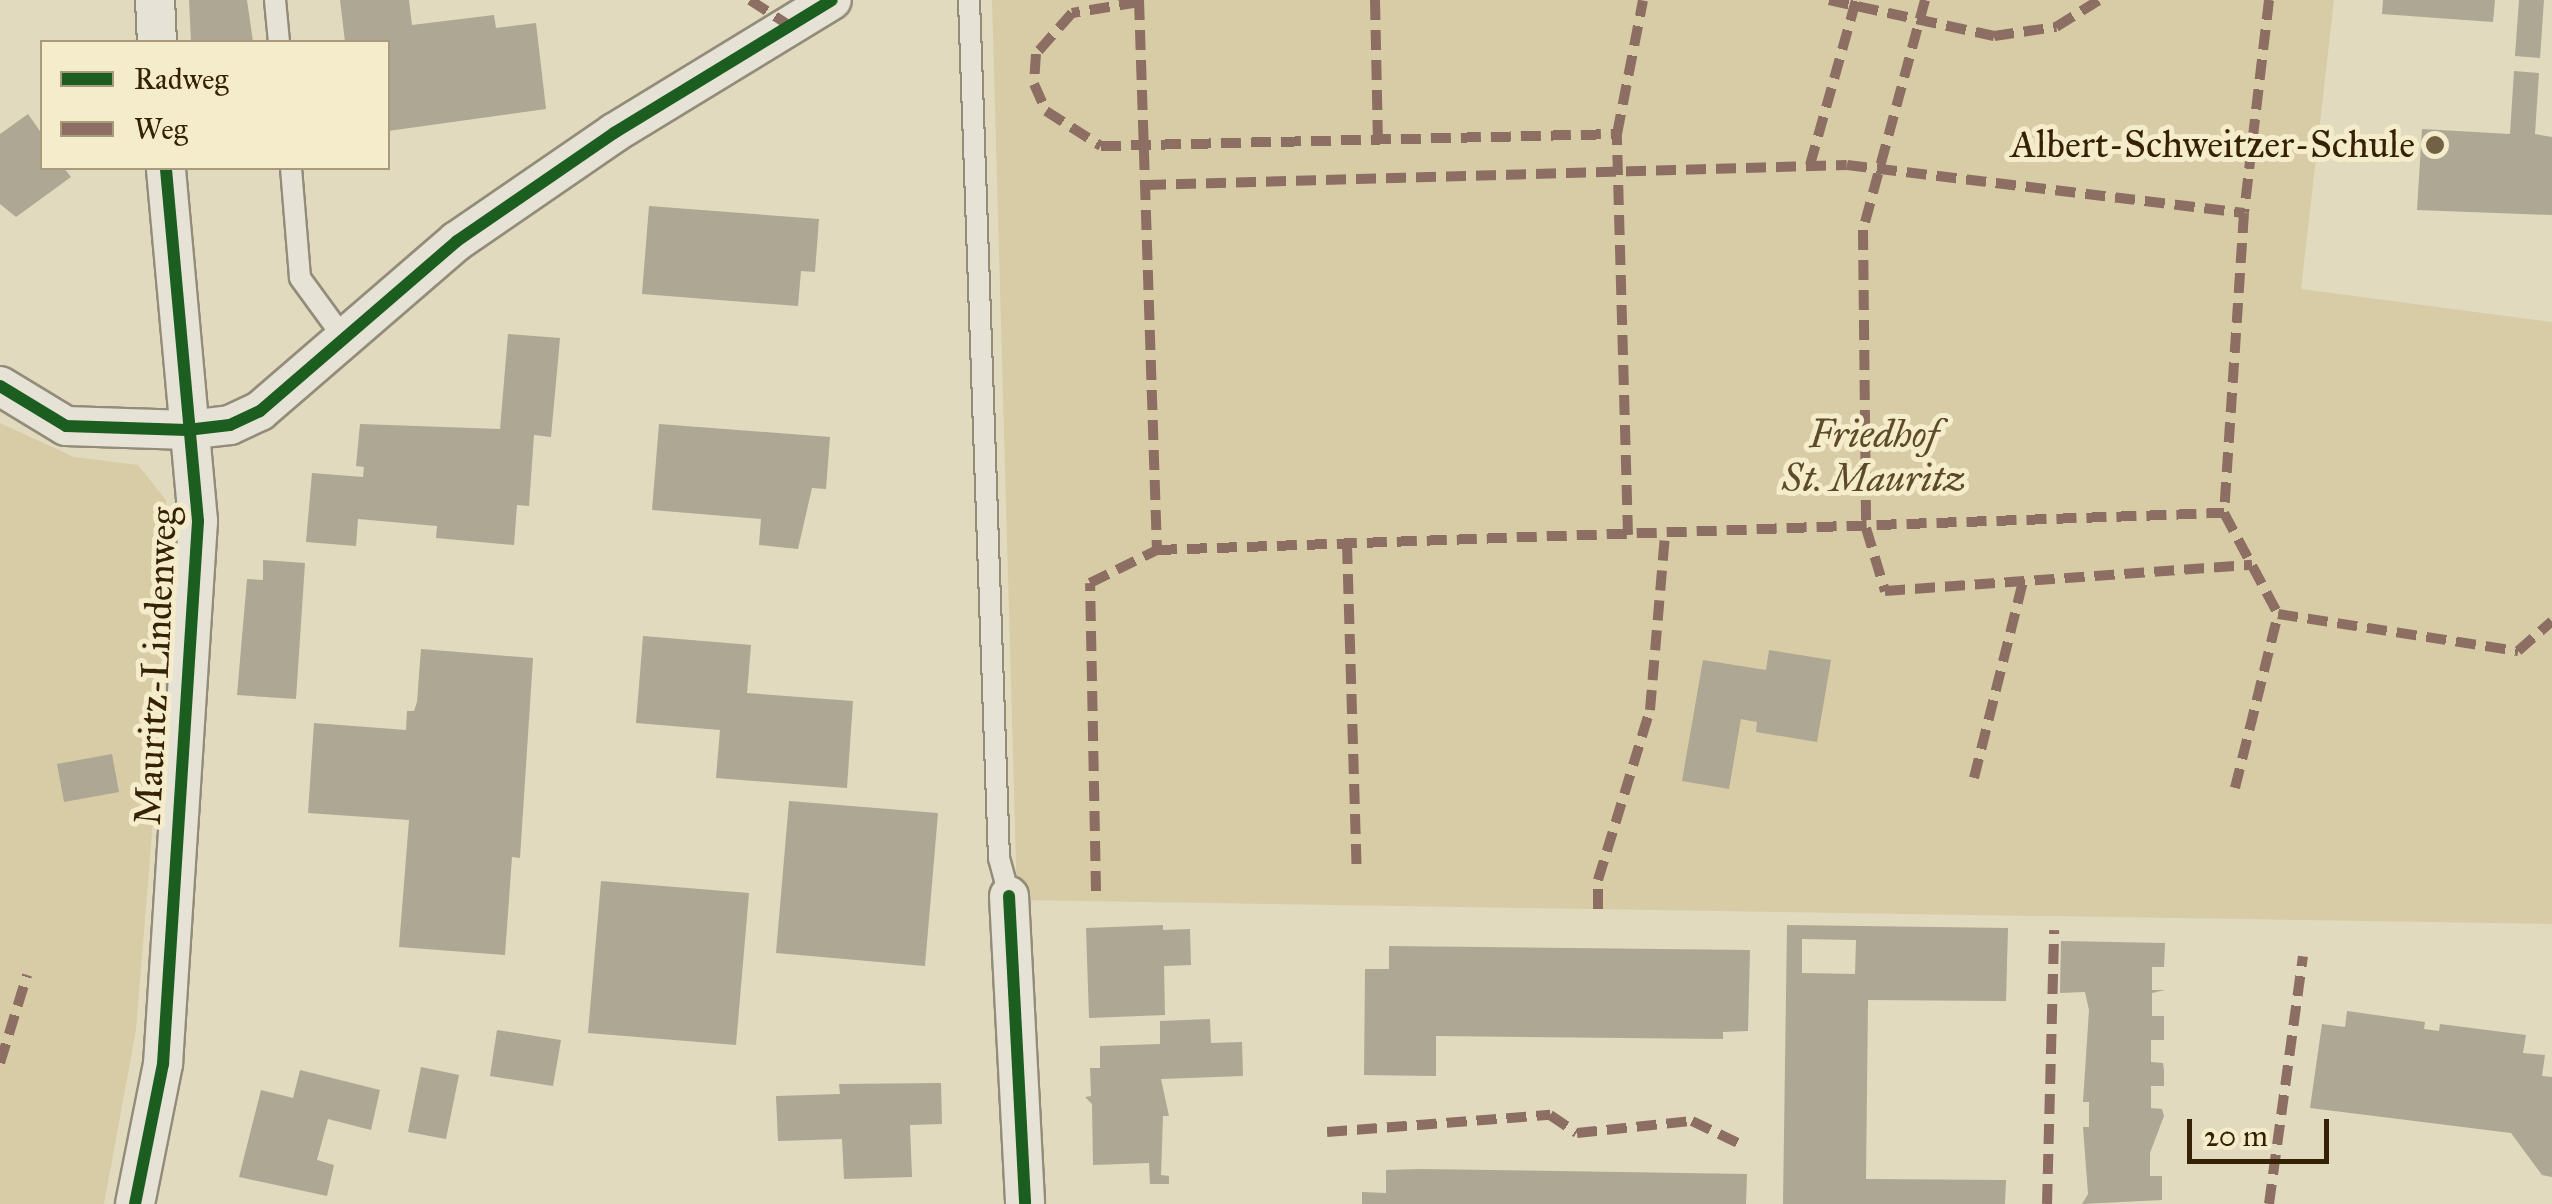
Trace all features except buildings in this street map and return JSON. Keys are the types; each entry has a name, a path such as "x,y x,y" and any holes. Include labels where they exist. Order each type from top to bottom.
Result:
{"street":[{"path":"155,0 157,40"},
{"path":"0,386 66,426 187,430 230,425 260,411 346,342 457,242 614,134 832,0"},
{"name":"Mauritz-Lindenweg","path":"134,1204 156,1112 170,966 198,521 166,170"},
{"path":"1009,896 1024,1204"}],"lane":[{"path":"274,0 279,40"},
{"path":"970,0 999,858 1009,896"},
{"path":"290,170 300,278 346,342"}],"green space":[{"name":"Friedhof St. Mauritz","path":"992,0 2334,0 2301,289 2552,322 2552,924 1017,900"},
{"path":"0,423 74,457 138,465 166,500 159,747 136,1030 104,1204 0,1204"}],"marked path":[{"path":"750,0 790,26"},
{"path":"1139,0 1157,550"},
{"path":"1375,0 1378,140"},
{"path":"1628,535 1617,134 1643,0"},
{"path":"1829,0 1994,36 2056,27 2099,0"},
{"path":"1810,165 1856,0"},
{"path":"1925,0 1863,230 1866,528 1885,591 2252,565"},
{"path":"2269,0 2244,213 2224,513 2278,614 2518,651 2552,621"},
{"path":"1139,2 1072,13 1036,54 1034,84 1046,111 1101,146 1617,134"},
{"path":"1146,185 1847,165 2244,213"},
{"path":"1096,891 1090,583 1157,550 2224,513"},
{"path":"1598,909 1598,880 1650,710 1665,534"},
{"path":"1347,544 1357,874"},
{"path":"1974,778 2023,581"},
{"path":"2235,788 2278,614"},
{"path":"2047,1204 2054,930"},
{"path":"2269,1204 2303,956"},
{"path":"0,1063 27,975"},
{"path":"1327,1132 1550,1115 1577,1133 1692,1121 1742,1145"}],"cycle path":[{"path":"0,386 66,426 187,430 230,425 260,411 457,241 614,133 832,0"},
{"path":"135,1204 163,1064 198,521 166,170"},
{"path":"1009,896 1025,1204"}],"place":[{"name":"Albert-Schweitzer-Schule","path":"2435,145"}]}
